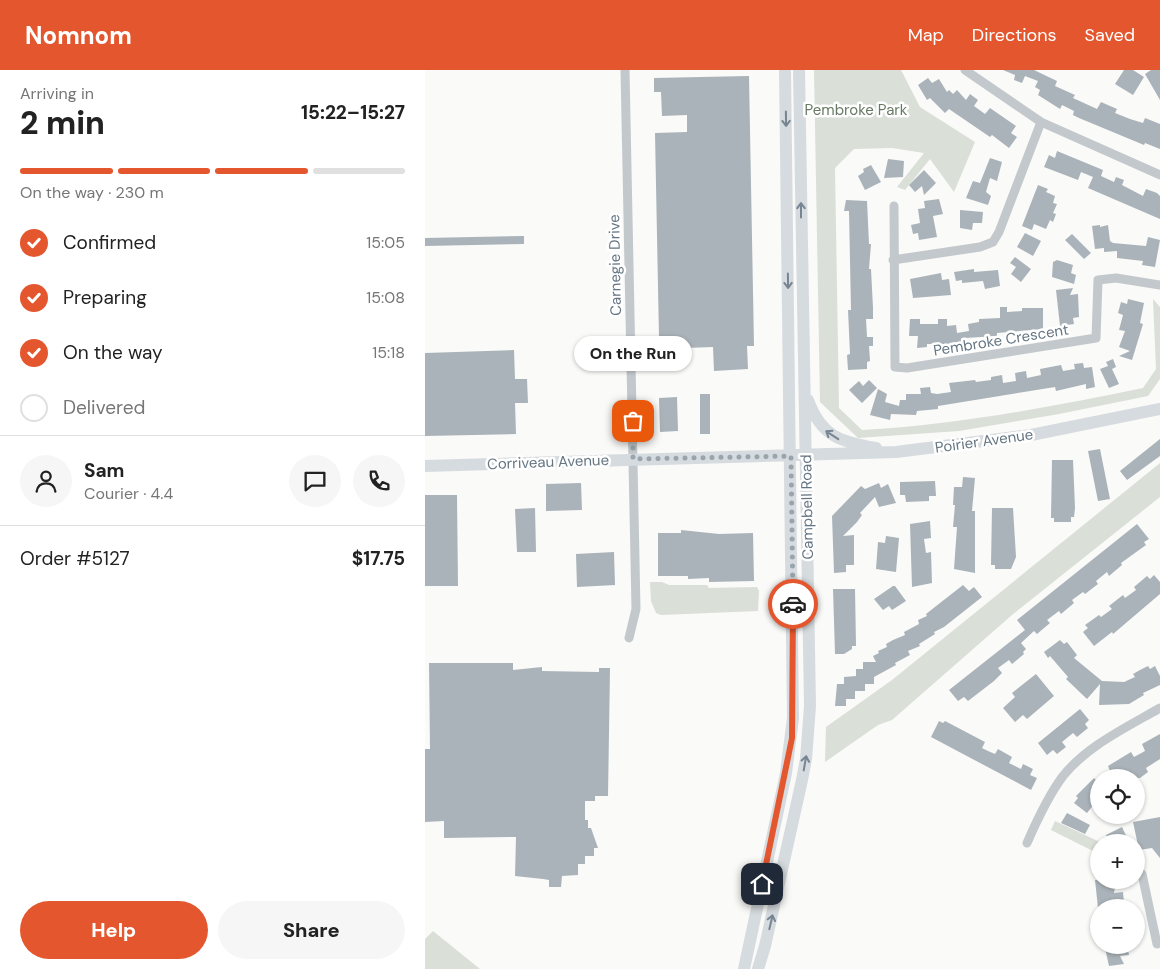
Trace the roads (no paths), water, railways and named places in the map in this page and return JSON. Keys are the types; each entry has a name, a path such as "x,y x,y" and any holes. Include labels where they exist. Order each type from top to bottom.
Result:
{"street":[{"name":"Carnegie Drive","path":"625,70 636,609 629,638"},
{"name":"Campbell Road","path":"744,969 792,738 791,456 785,70"},
{"name":"Campbell Road","path":"758,969 765,946 799,793 809,736 810,674 799,70"},
{"path":"965,70 1041,122 1160,175"},
{"path":"893,260 980,247 993,242 999,232 1041,122"},
{"name":"Pembroke Crescent","path":"894,206 895,366 907,368 1096,338 1098,280 1116,278 1160,285"},
{"path":"805,381 811,410 827,432 851,444 896,452"},
{"name":"Poirier Avenue","path":"791,456 896,452 1031,435 1160,409"},
{"name":"Corriveau Avenue","path":"425,466 791,456"},
{"path":"1027,843 1047,802 1064,776 1082,758 1113,735 1160,708"},
{"path":"1145,889 1153,930 1157,944 1160,943"}],"place":[{"name":"On the Run","path":"633,421"}],"park label":[{"name":"Pembroke Park","path":"856,110"}]}
